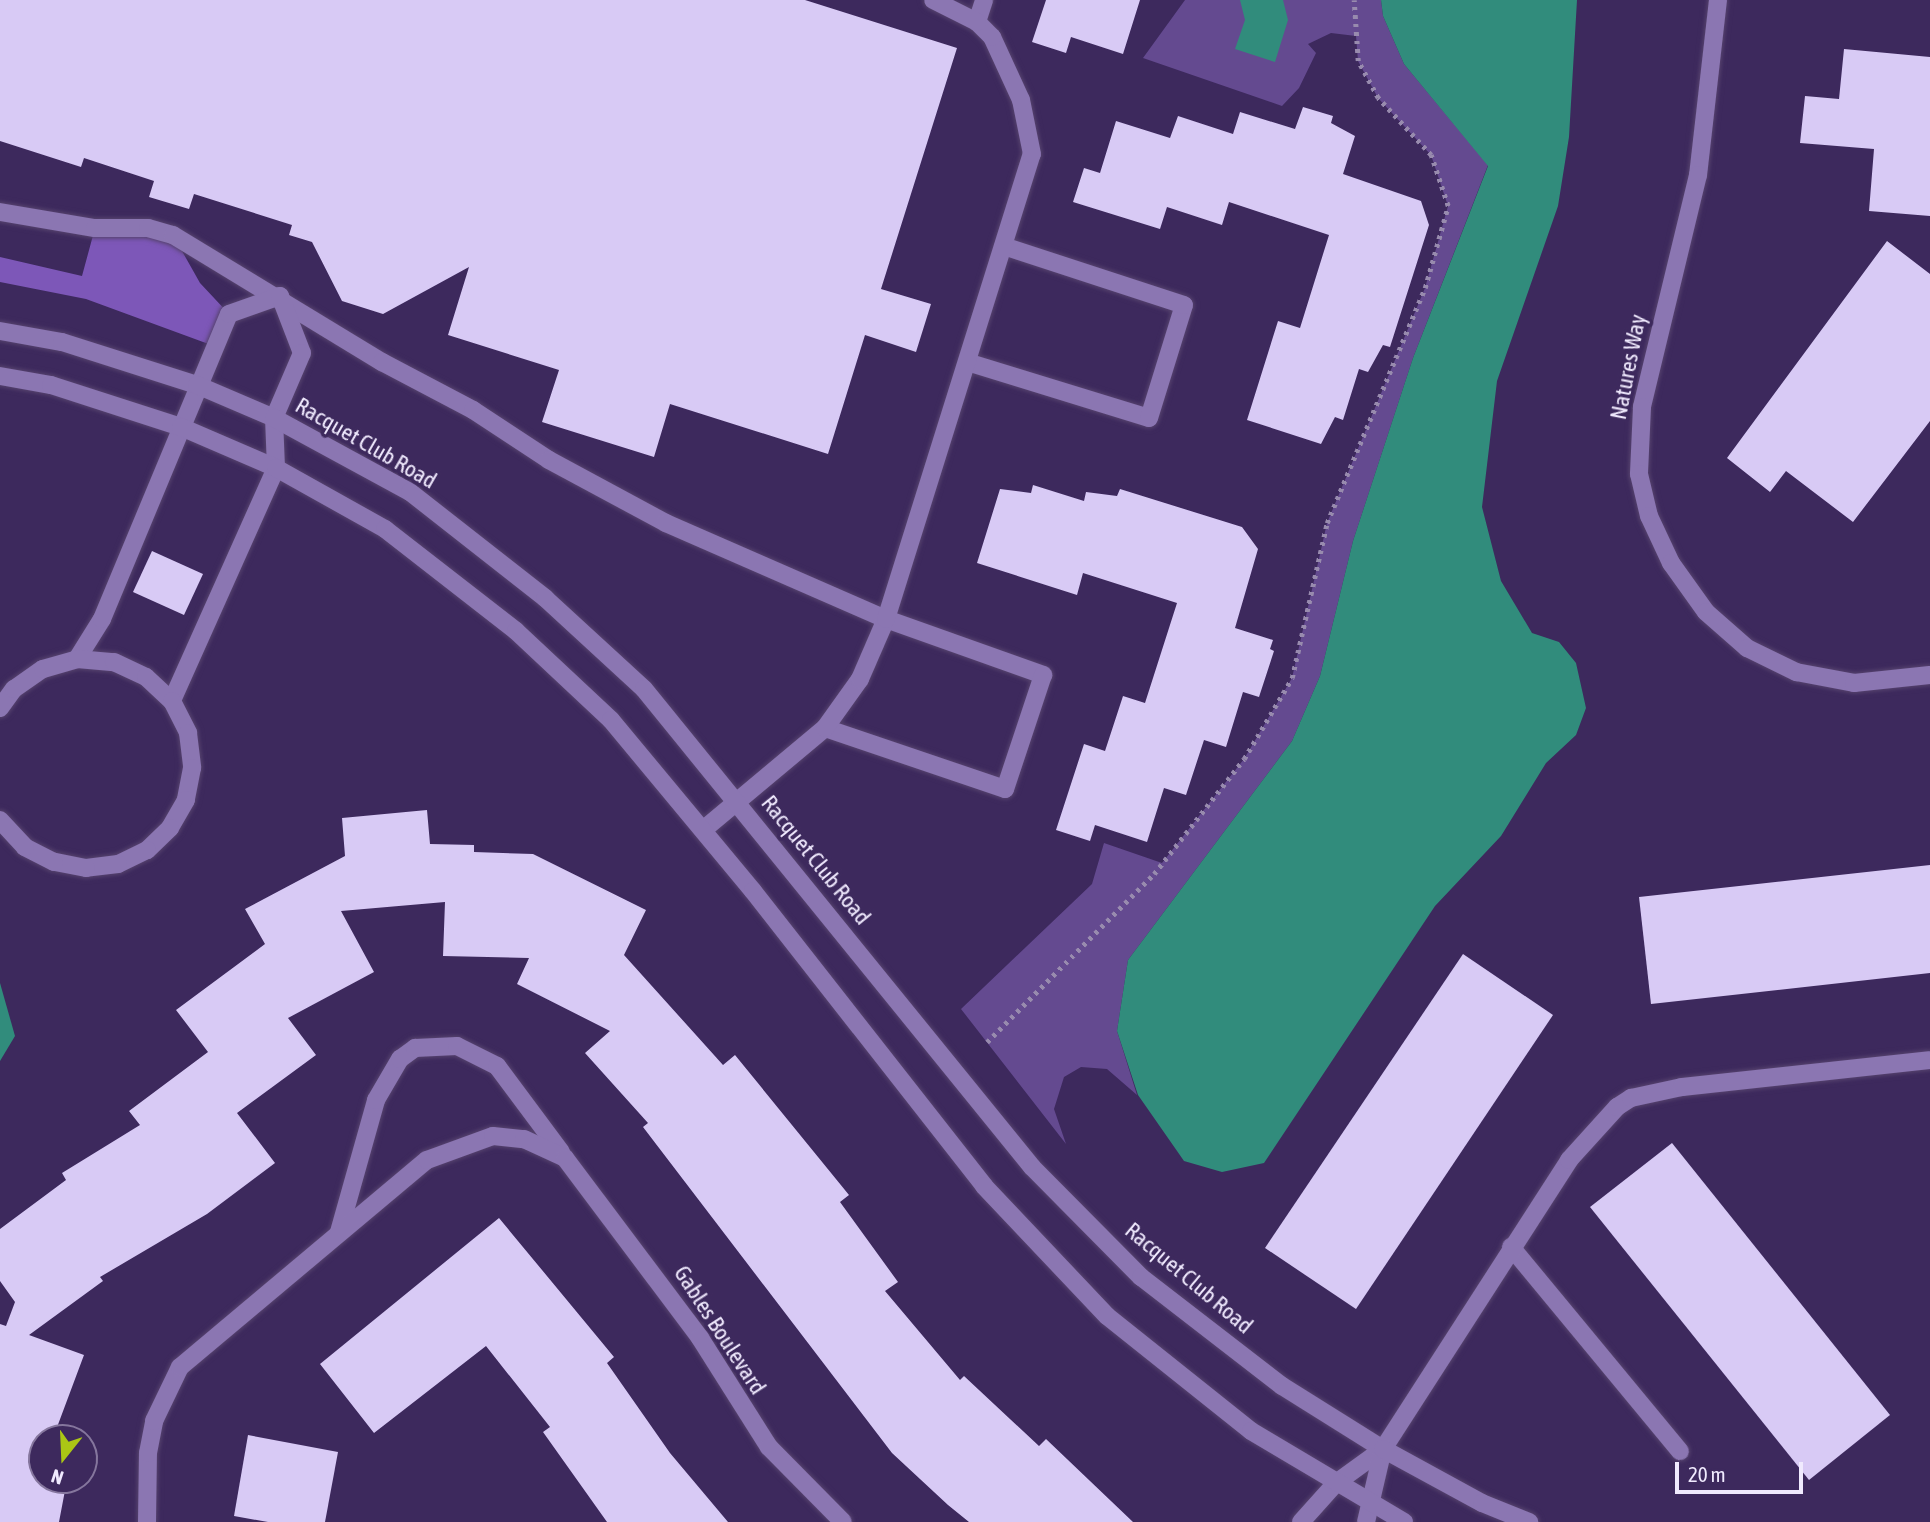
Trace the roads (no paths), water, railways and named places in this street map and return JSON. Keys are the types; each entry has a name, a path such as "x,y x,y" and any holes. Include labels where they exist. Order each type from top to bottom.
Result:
{"street":[{"path":"703,830 825,728 860,679 886,619 1032,154 1021,100 992,37 977,22 933,0"},
{"path":"977,22 984,0"},
{"name":"Natures Way","path":"1718,0 1698,175 1642,407 1639,474 1648,516 1671,563 1706,612 1747,648 1796,672 1854,682 1930,675"},
{"path":"0,212 95,228 148,228 173,235 280,296 382,362 473,410 549,460 666,523 886,619 1043,675 1005,789 825,728"},
{"path":"967,362 1149,418 1184,305 1003,246"},
{"path":"78,659 102,619 197,385 229,314 280,296"},
{"path":"172,701 276,468 274,418 302,353 280,296"},
{"name":"Racquet Club Road","path":"0,331 62,342 197,385 274,418 410,492 545,597 644,689 1032,1167 1132,1268 1282,1386 1383,1449 1482,1503 1529,1522"},
{"path":"0,376 51,385 181,427 276,468 385,529 516,631 611,720 703,830 984,1186 1107,1317 1251,1431 1336,1483 1368,1514 1404,1522"},
{"path":"0,708 14,689 43,669 78,659 114,662 146,677 172,701 188,733 192,768 181,809 170,828 147,850 118,864 86,867 54,862 25,847 0,820"},
{"name":"Gables Boulevard","path":"339,1232 376,1100 400,1059 415,1048 457,1046 497,1066 684,1317 769,1447 843,1522"},
{"path":"1368,1514 1383,1449 1510,1247 1587,1136 1631,1098 1682,1087 1930,1060"},
{"name":"Gables Boulevard","path":"147,1522 148,1453 154,1421 180,1367 428,1160 461,1145 492,1136 524,1139 565,1158"},
{"path":"1510,1247 1680,1451"},
{"path":"1301,1522 1336,1483 1383,1449"}]}
